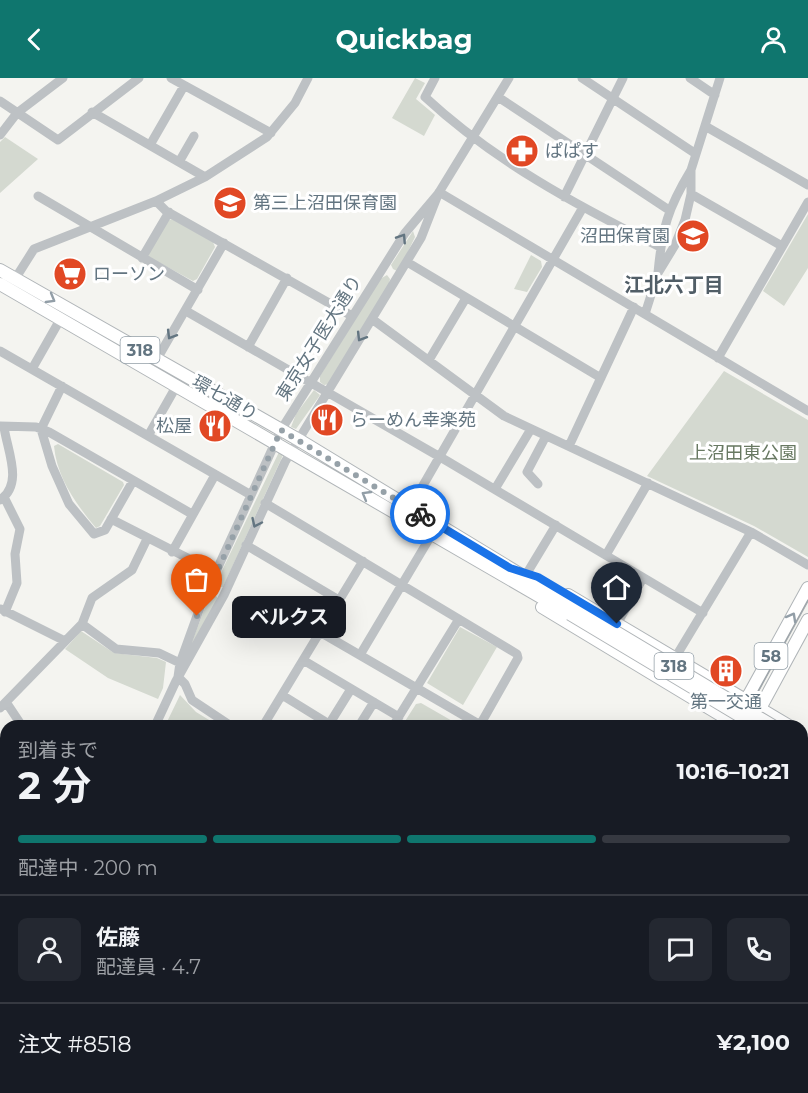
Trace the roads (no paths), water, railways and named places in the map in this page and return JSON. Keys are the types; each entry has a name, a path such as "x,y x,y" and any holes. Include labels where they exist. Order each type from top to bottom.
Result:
{"main road":[{"name":"環七通り","path":"0,270 299,440 410,508 508,573 530,600 727,720"},
{"name":"環七通り","path":"0,284 432,534 508,573 763,720"},
{"name":"環七通り","path":"508,573 527,573 538,577 779,720"},
{"name":"58","path":"737,720 808,588"},
{"name":"環七通り","path":"572,610 747,720"},
{"name":"58","path":"754,720 808,620"}],"street":[{"path":"0,135 17,113 63,78"},
{"path":"0,101 58,140 139,78"},
{"path":"171,78 271,133"},
{"path":"15,279 34,249 156,201 205,177 271,133 296,103 308,78"},
{"path":"435,78 425,97 472,139 582,208 660,247"},
{"name":"東京女子医大通り","path":"178,677 180,663 215,572 274,442 382,268 405,233 439,193 509,78"},
{"path":"582,78 696,154"},
{"path":"564,197 623,78"},
{"path":"690,78 715,95"},
{"path":"658,273 660,247 669,210 691,170 720,78"},
{"path":"150,145 184,86"},
{"path":"498,97 669,210"},
{"path":"92,112 205,177"},
{"path":"705,126 808,185"},
{"path":"179,162 194,136"},
{"path":"645,314 658,273 678,238 691,194 691,170"},
{"path":"439,193 808,411"},
{"name":"東京女子医大通り","path":"158,720 178,677 216,613 265,503 292,452 407,262 427,226 439,193"},
{"path":"691,194 782,246"},
{"path":"38,196 198,290"},
{"path":"156,201 169,212 352,316"},
{"path":"718,358 808,202"},
{"path":"410,508 582,208"},
{"path":"142,258 169,212"},
{"path":"157,359 224,243"},
{"path":"407,262 601,378"},
{"path":"382,268 397,277"},
{"path":"248,346 287,278"},
{"path":"429,360 466,298"},
{"path":"569,446 634,307"},
{"path":"186,312 495,489 703,613"},
{"path":"32,369 61,318"},
{"path":"372,319 504,416 751,532 808,565"},
{"path":"0,351 251,495"},
{"path":"148,436 177,385"},
{"path":"62,387 41,429 52,466 69,504 94,534 105,530 134,481"},
{"path":"63,640 2,610 17,583 19,573 15,554 20,529 2,499 14,475 2,427 41,429 192,514"},
{"path":"495,489 531,429"},
{"path":"538,484 527,472 546,436"},
{"path":"171,552 215,475"},
{"path":"606,555 648,483"},
{"path":"265,503 517,654 518,658 484,720"},
{"path":"111,519 171,552 215,572"},
{"path":"527,573 556,525"},
{"path":"675,658 751,532"},
{"path":"360,655 432,534"},
{"path":"17,720 3,705 63,640 82,624 92,598 132,570 147,539"},
{"path":"246,545 339,600"},
{"path":"267,720 363,561"},
{"path":"617,624 643,579"},
{"path":"397,720 459,619"},
{"path":"82,624 116,649 159,653 180,663"},
{"path":"320,632 472,720"},
{"path":"303,660 374,702 394,720"},
{"path":"178,677 185,684 192,700 222,720"},
{"path":"331,720 351,689"},
{"path":"282,695 320,720"},
{"path":"363,720 374,702"}],"tram line":[{"path":"742,720 808,600"}],"place":[{"name":"ぱぱす","path":"522,151"},
{"name":"第三上沼田保育園","path":"230,203"},
{"name":"沼田保育園","path":"693,236"},
{"name":"ローソン","path":"70,274"},
{"name":"らーめん幸楽苑","path":"327,420"},
{"name":"松屋","path":"215,426"},
{"name":"ベルクス","path":"197,616"},
{"name":"第一交通","path":"726,671"}],"district":[{"name":"江北六丁目","path":"674,285"}],"park label":[{"name":"上沼田東公園","path":"743,453"}]}
